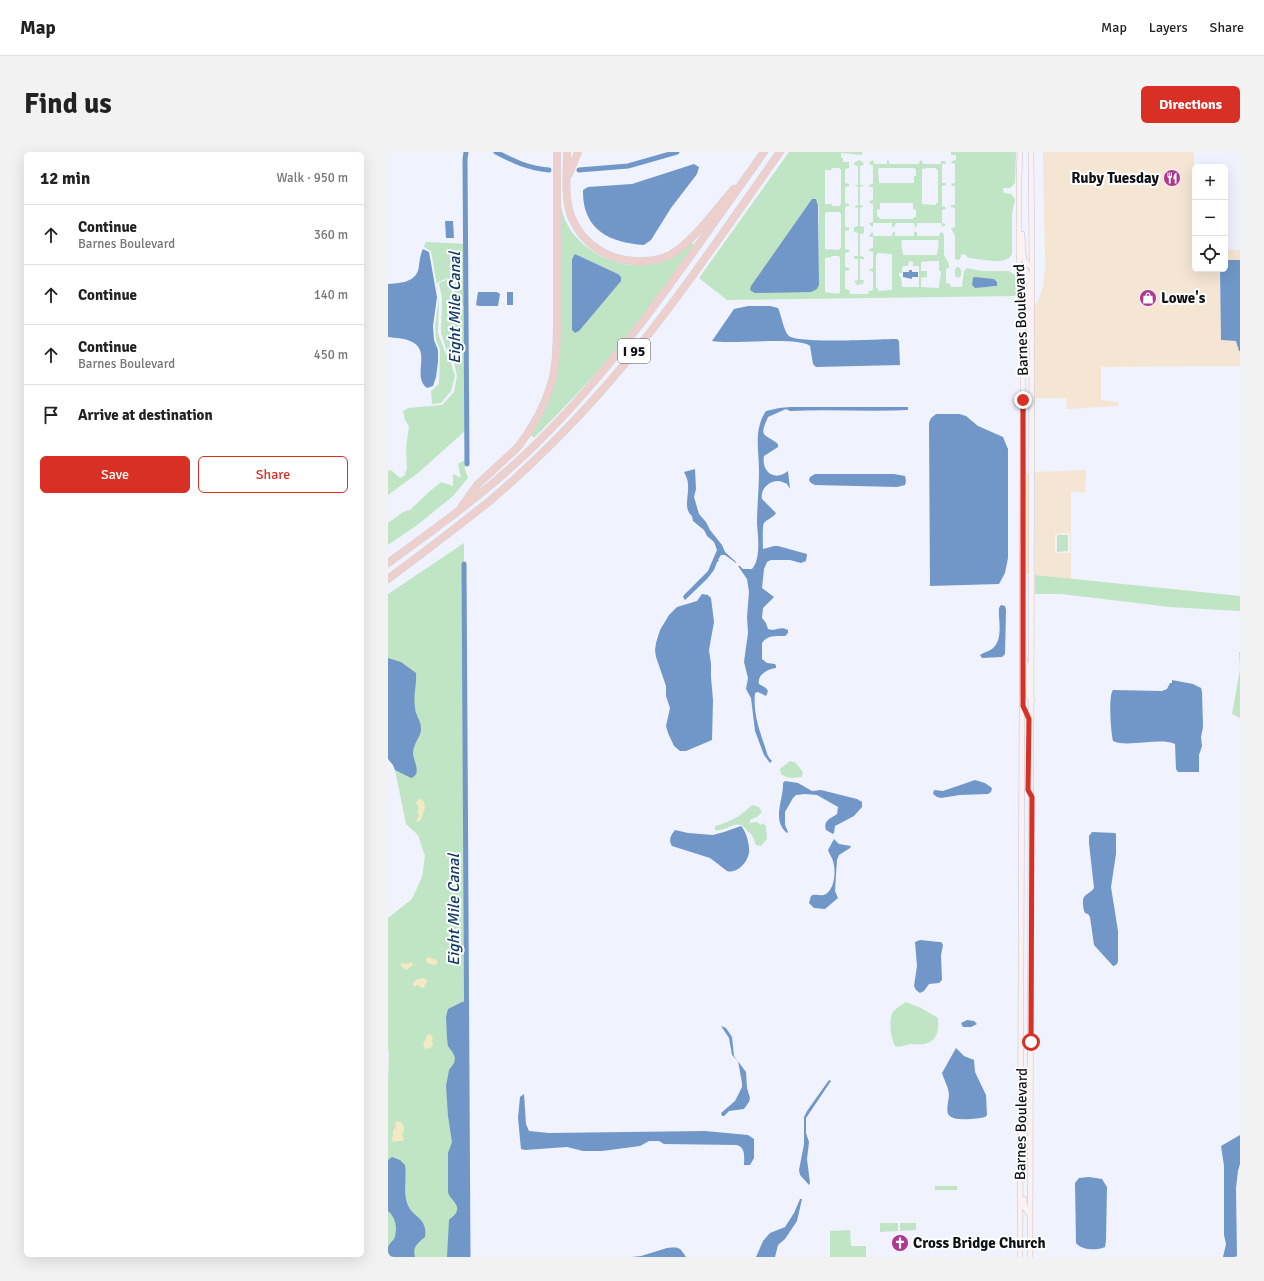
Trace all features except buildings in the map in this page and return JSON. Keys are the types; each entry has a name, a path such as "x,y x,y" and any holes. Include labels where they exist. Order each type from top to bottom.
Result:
{"highway":[{"path":"455,514 477,485 518,447 528,433 546,399 553,378 556,343 557,152"},
{"path":"567,152 567,200 571,216 583,236 597,250 611,257 631,262 652,261 670,255 684,244 753,168"},
{"path":"567,178 578,152"},
{"name":"I 95","path":"388,563 481,494 534,446 590,386 639,328 680,273 764,152"},
{"name":"I 95","path":"388,579 492,498 545,450 597,396 668,311 780,152"}],"main road":[{"name":"Barnes Boulevard","path":"1020,152 1019,265 1023,334 1023,706 1020,1257"},
{"name":"Barnes Boulevard","path":"1030,1257 1032,152"},
{"path":"1019,185 1022,197 1023,253 1026,264 1032,266"},
{"path":"1019,265 1026,271 1029,277 1029,337 1032,352"},
{"path":"1023,656 1027,667 1028,695 1032,700"},
{"path":"1023,706 1029,719 1028,790 1032,797"},
{"path":"1021,1142 1024,1156 1025,1208"},
{"path":"1021,1199 1029,1214"}],"shaded area":[{"path":"1043,152 1194,152 1194,164 1192,164 1192,272 1220,272 1221,339 1236,341 1240,351 1240,366 1101,367 1101,400 1119,402 1118,406 1067,409 1066,398 1035,398 1035,303 1037,304 1043,287 1045,267"},
{"path":"1228,250 1240,250 1240,260 1228,260"},
{"path":"1086,470 1085,493 1071,491 1071,579 1035,575 1035,472","holes":["1068,533 1070,535 1070,553 1055,553 1055,534"]},
{"path":"1026,473 1029,473 1029,575 1026,574"}],"green space":[{"path":"789,152 862,152 862,155 841,153 843,162 849,162 849,168 845,169 845,183 849,184 849,186 845,187 845,203 849,204 849,206 845,207 845,227 849,227 849,230 845,231 845,249 849,250 849,252 845,253 845,267 849,268 849,270 845,271 845,289 849,290 850,294 868,294 869,291 873,290 873,272 869,270 873,268 873,252 869,251 869,249 873,248 873,237 869,237 871,233 873,232 873,236 892,236 893,232 895,232 895,236 914,236 914,232 917,232 917,236 939,236 942,232 944,235 944,255 949,264 949,268 946,269 946,283 950,284 951,287 962,287 964,271 967,268 981,271 1009,271 1016,276 1017,296 727,300 699,278","holes":["832,168 839,168 841,170 841,204 839,206 825,204 825,170 831,170","815,199 818,202 819,210 819,285 817,289","839,212 841,214 841,247 839,250 825,249 825,213","903,240 939,241 937,255 903,255 901,241","878,253 892,254 892,290 878,291 878,288 876,288 876,256","839,256 840,292 839,294 825,292 825,258","909,261 913,262 913,266 919,266 919,287 902,287 899,273 902,273 903,266 908,266","939,261 939,270 941,272 939,288 921,287 921,278 927,277 927,271 921,271 921,262","976,278 994,279 997,282 995,287 973,287 972,284"]},
{"path":"951,152 1016,152 1015,183 1010,188 1003,188 1004,193 1011,194 1015,199 1012,214 1012,254 1009,258 1005,260 992,261 968,258 965,254 961,255 960,259 958,260 955,259 955,236 951,228 955,227 955,208 951,207 951,205 955,205 955,186 952,186 951,184 955,183 955,164 951,163 952,161 956,160 956,155 951,155"},
{"path":"859,160 862,161 864,165 860,166 860,185 864,185 860,187 860,205 864,206 860,208 860,226 864,227 864,233 860,234 860,256 864,257 864,259 860,259 860,280 864,280 863,284 857,285 854,281 858,280 858,259 854,259 854,256 858,256 858,233 854,232 854,227 858,226 858,208 854,207 858,205 858,187 854,185 858,185 858,166 854,165 855,162"},
{"path":"873,160 874,164 887,164 887,160 889,161 889,164 919,164 920,160 923,164 941,164 941,161 945,161 946,164 942,164 942,183 945,183 946,185 942,186 942,206 946,209 942,210 942,223 945,224 945,226 942,227 941,223 917,223 917,227 915,227 914,223 896,223 894,227 892,227 892,223 873,223 873,227 871,226 869,223 873,222 873,204 869,201 873,200 873,187 869,187 869,185 873,184 873,165 870,165 869,162","holes":["936,168 938,170 938,203 936,203 936,205 922,204 922,169","878,169 916,169 914,183 879,183","880,203 913,203 913,209 916,210 916,217 913,219 880,219 877,217 877,210 880,209"]},
{"path":"559,196 565,220 571,231 590,250 614,262 640,265 653,263 667,257 690,242 694,245 657,297 617,348 577,394 534,438 530,434 551,390","holes":["575,254 618,274 575,333 572,330 572,259"]},
{"path":"426,242 467,244 466,337 465,308 456,297 450,279 447,278 437,283 438,294 431,251 424,247"},
{"path":"957,267 961,270 961,276 958,278 955,276 955,270"},
{"path":"448,279 454,298 463,309 465,431 418,473 388,495 388,471 391,470 400,478 405,475 407,468 406,447 409,426 405,420 403,411 408,408 442,405 454,392 457,376 454,362 447,352 441,333 442,298 439,283"},
{"path":"439,297 438,333 455,376 451,391 441,403 432,404 431,391 439,384 440,350 436,340 435,326"},
{"path":"465,460 465,469 468,478 453,496 416,526 388,545 388,523 403,512 410,510 441,482 453,486 453,474 461,478 458,464"},
{"path":"1057,535 1068,535 1068,551 1057,552"},
{"path":"464,543 464,786 468,1257 388,1257 388,918 412,899 422,877 425,856 418,835 406,824 395,770 388,759 388,594"},
{"path":"1035,575 1240,596 1240,611 1170,607 1061,594 1035,594"},
{"path":"1240,669 1240,718 1232,714"},
{"path":"790,761 796,763 803,772 802,777 793,778 783,776 781,774 780,769"},
{"path":"752,805 759,807 762,812 757,817 751,819 749,823 757,822 761,825 763,823 766,826 767,839 761,846 756,845 752,835 741,825 738,824 722,830 715,830 715,826 726,823 735,818"},
{"path":"906,1002 921,1008 938,1018 938,1031 932,1041 928,1043 911,1044 901,1047 895,1046 892,1039 891,1015 896,1009"},
{"path":"935,1186 957,1186 957,1190 935,1190"},
{"path":"880,1223 898,1223 898,1231 880,1232"},
{"path":"900,1223 916,1223 916,1230 900,1231"},
{"path":"850,1230 851,1246 866,1246 866,1257 830,1257 830,1231"}],"sand":[{"path":"422,799 425,808 421,820 418,822 416,821 419,816 417,812 419,808 416,803 418,800"},
{"path":"428,957 437,960 437,964 434,965 427,963 426,959"},
{"path":"412,962 413,965 406,970 400,965 402,963 407,964"},
{"path":"424,978 427,983 425,984 424,988 418,985 413,986 413,983 417,979"},
{"path":"429,1034 433,1036 433,1044 431,1048 425,1049 423,1045 427,1035"},
{"path":"397,1121 401,1122 404,1126 404,1131 402,1134 404,1139 403,1141 393,1142 391,1139"}],"water":[{"path":"694,164 699,167 697,174 671,208 651,240 644,245 631,244 609,237 593,224 587,215 583,190 588,187 632,184"},
{"path":"812,199 816,199 818,205 819,285 817,289 811,292 755,293 751,291 751,286"},
{"path":"445,221 453,221 454,238 446,238"},
{"path":"423,249 429,252 437,297 433,326 434,340 438,350 438,362 433,386 427,388 421,377 421,357 420,350 417,345 405,339 388,337 388,284 405,282 416,275"},
{"path":"575,254 618,274 621,277 621,281 579,331 575,333 572,330 572,259"},
{"path":"1228,260 1240,260 1240,351 1236,341 1221,340 1220,272 1228,272"},
{"path":"909,270 912,270 912,272 918,272 918,277 912,277 912,279 903,277 903,272 909,272"},
{"path":"974,277 994,279 997,282 997,286 975,288 972,285"},
{"path":"478,292 497,292 500,294 498,306 476,305"},
{"path":"507,292 513,292 513,305 507,305"},
{"path":"748,306 770,306 778,308 787,334 796,338 808,340 897,339 899,341 900,365 816,367 813,364 810,346 803,343 779,341 712,341 734,309"},
{"path":"790,407 908,407 908,410 790,411 786,409 768,417 765,424 764,434 778,444 778,447 764,456 765,467 770,474 778,476 788,471 790,489 787,484 774,481 768,484 762,492 762,499 776,513 763,525 763,549 778,546 807,554 806,561 801,563 790,560 771,560 767,562 764,569 762,588 774,597 763,608 762,618 768,629 773,630 782,628 788,630 788,633 785,636 769,637 762,643 762,659 767,663 775,664 776,668 766,671 761,675 759,684 768,691 766,696 758,692 755,693 757,721 767,754 772,761 770,763 764,755 755,731 751,698 746,689 748,678 744,662 748,633 747,617 749,592 747,579 738,566 743,569 752,569 755,565 758,554 758,431 760,422 766,411"},
{"path":"936,414 959,414 966,416 978,426 1003,437 1008,449 1008,558 1005,573 999,584 930,586 929,423 931,418"},
{"path":"695,469 696,489 694,497 699,514 722,545 725,552 736,563 725,555 721,555 714,570 707,579 685,600 683,597 684,595 708,571 717,550 714,542 707,536 704,530 693,521 688,510 688,483 684,472"},
{"path":"815,474 894,474 905,476 906,481 905,485 897,487 815,485 809,480 810,477"},
{"path":"702,594 708,595 711,598 714,622 709,650 713,700 712,740 686,751 680,751 674,746 666,726 670,708 666,696 666,686 655,650 660,630 669,615 677,607 697,601"},
{"path":"1001,605 1005,606 1006,610 1005,654 1002,657 982,658 980,655 992,649 998,640 1000,629 999,608"},
{"path":"388,658 401,662 416,673 415,703 416,713 421,725 421,731 413,750 417,771 411,778 395,770 388,759"},
{"path":"1172,680 1193,684 1201,688 1203,727 1201,737 1202,746 1199,755 1199,772 1178,772 1176,769 1175,744 1168,742 1119,743 1113,741 1110,707 1111,694 1113,690 1162,691 1167,689 1170,683 1172,683"},
{"path":"975,780 985,783 992,788 991,792 988,794 960,795 941,798 933,794 934,790 943,791"},
{"path":"785,781 798,783 812,791 821,790 857,799 862,802 862,807 854,816 835,826 833,834 826,830 825,824 837,814 838,807 817,795 796,795 785,812 785,825 788,832 787,833 782,828 779,816 783,783"},
{"path":"741,826 747,838 749,853 744,864 734,871 727,871 710,858 672,846 670,842 671,836 675,830 688,833 713,835"},
{"path":"1092,832 1116,834 1116,854 1111,887 1118,931 1118,962 1113,966 1094,945 1090,917 1085,913 1083,907 1084,897 1094,888 1089,843 1089,836"},
{"path":"834,839 839,844 851,846 839,855 837,860 835,891 838,898 825,909 814,908 809,903 811,896 826,894 833,884 834,865 828,850"},
{"path":"920,940 941,942 943,945 941,955 942,980 939,983 929,984 924,991 920,993 914,986 917,966 915,942"},
{"path":"467,1001 468,1257 447,1257 449,1220 455,1214 457,1207 448,1192 448,1153 452,1142 448,1116 446,1086 449,1070 454,1063 455,1058 448,1046 446,1017 448,1009"},
{"path":"967,1020 974,1021 977,1024 971,1027 963,1027 961,1023"},
{"path":"721,1026 726,1028 732,1037 734,1056 737,1060 732,1055 729,1038"},
{"path":"956,1048 964,1056 974,1060 975,1072 986,1095 987,1115 985,1117 959,1119 950,1117 947,1112 949,1094 942,1073"},
{"path":"738,1061 746,1072 747,1088 750,1098 749,1102 744,1109 729,1111 722,1116 721,1113 735,1101 742,1087"},
{"path":"829,1080 831,1081 806,1118 806,1133 809,1142 807,1159 809,1185 800,1175 799,1170 804,1144 804,1117"},
{"path":"524,1094 526,1124 529,1131 549,1133 705,1131 748,1135 754,1139 754,1158 750,1165 744,1165 742,1148 737,1145 664,1144 659,1141 649,1141 640,1146 602,1151 583,1151 567,1147 521,1149 518,1118 520,1097"},
{"path":"1240,1135 1240,1164 1236,1188 1237,1257 1223,1257 1226,1244 1224,1235 1224,1166 1221,1146"},
{"path":"392,1157 400,1160 405,1165 405,1194 407,1203 412,1212 422,1221 424,1225 425,1237 418,1243 414,1250 415,1257 388,1257 388,1247 394,1239 396,1232 396,1224 388,1211 388,1160"},
{"path":"1089,1177 1102,1179 1107,1187 1105,1247 1098,1249 1085,1248 1076,1243 1075,1183 1079,1178"},
{"path":"800,1199 802,1199 797,1221 785,1239 778,1245 775,1257 756,1257 763,1241 770,1233 785,1227 794,1213"},
{"path":"667,1248 679,1248 686,1257 632,1257 641,1256"}],"waterway":[{"name":"Eight Mile Canal","path":"466,152 467,464"},
{"path":"496,152 522,164 549,170"},
{"path":"579,170 628,166 677,152"},
{"name":"Eight Mile Canal","path":"464,564 468,1257"}],"place":[{"name":"Ruby Tuesday","path":"1172,178"},
{"name":"Lowe's","path":"1148,298"},
{"name":"Cross Bridge Church","path":"900,1243"}],"route":[{"path":"1023,400 1023,706 1029,719 1028,790 1032,797 1031,1042"}]}
